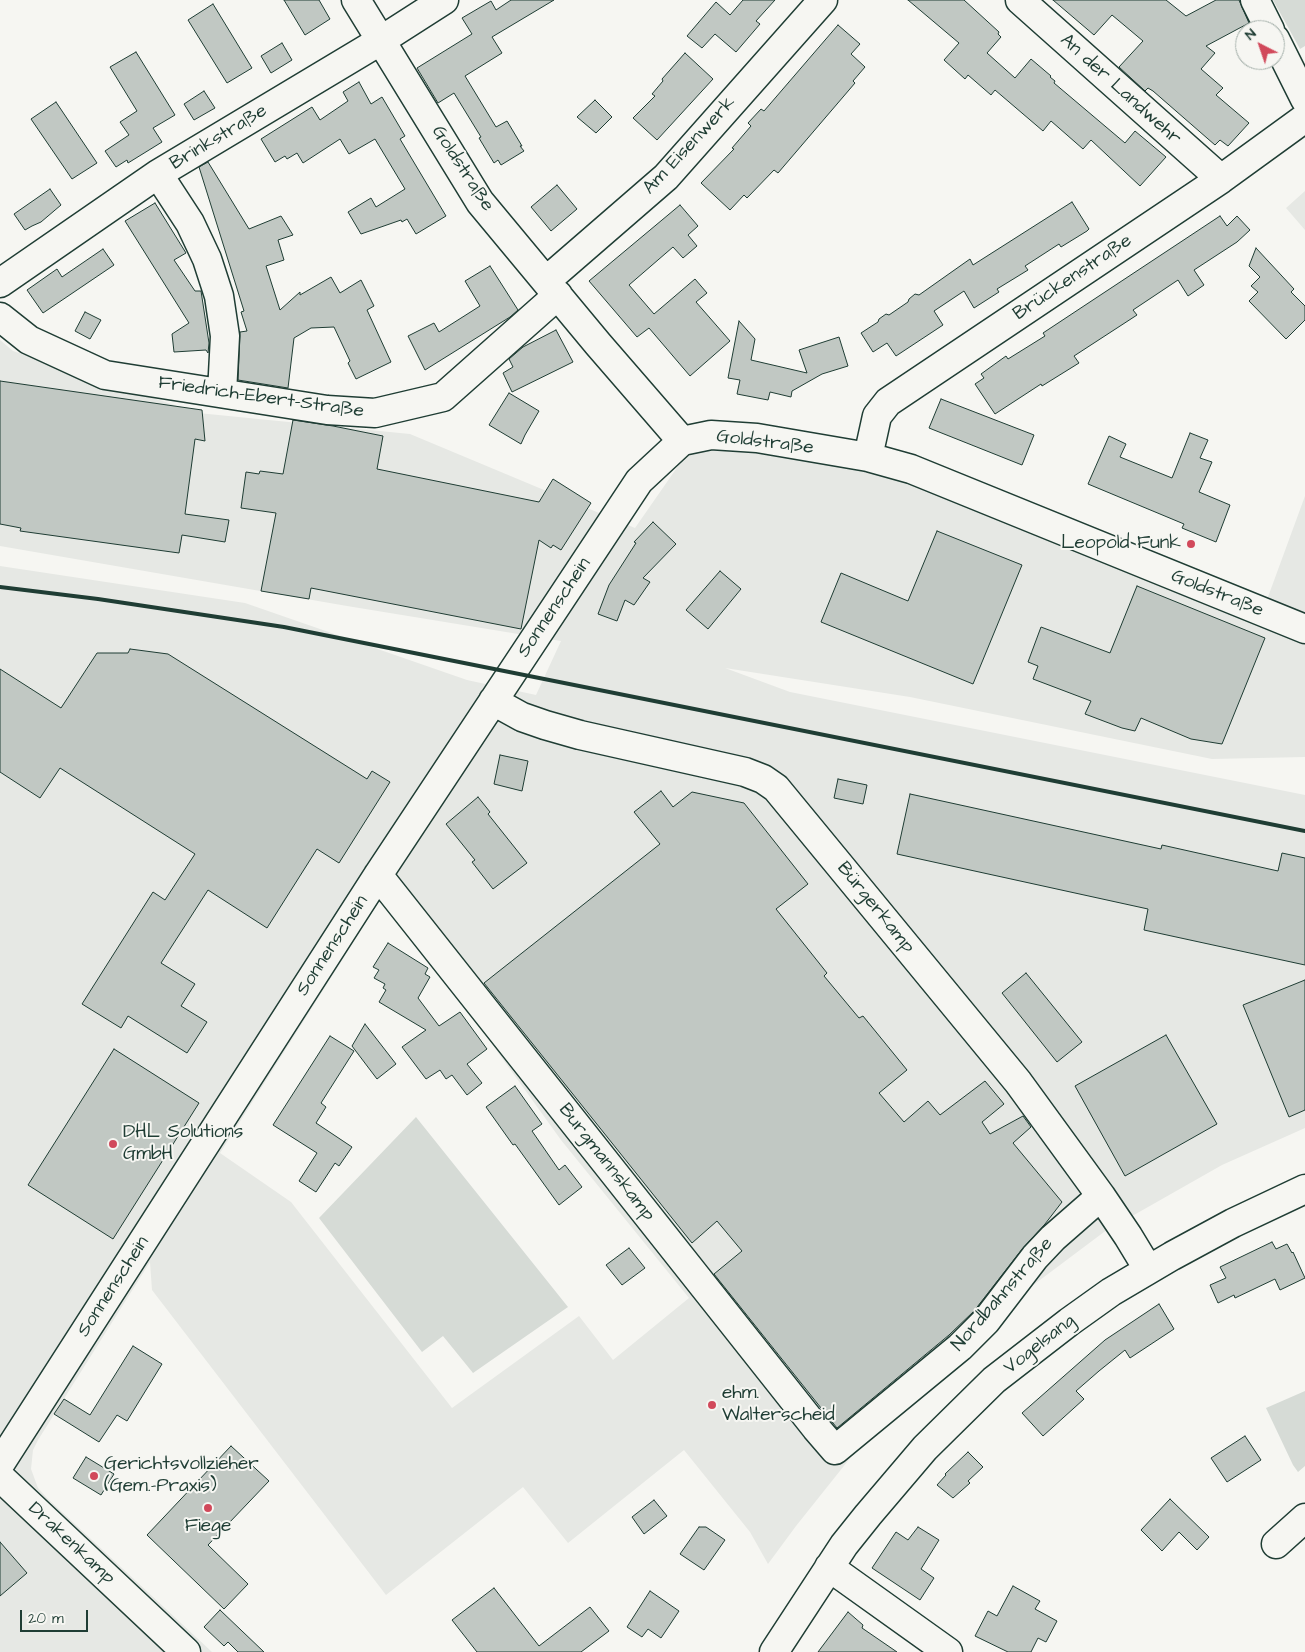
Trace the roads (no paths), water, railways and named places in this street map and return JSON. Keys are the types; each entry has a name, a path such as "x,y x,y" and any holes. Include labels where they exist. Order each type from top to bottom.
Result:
{"street":[{"name":"Goldstraße","path":"356,0 480,202 682,442 710,435 757,438 868,457 910,469 1305,629"},
{"name":"Brinkstraße","path":"0,283 158,174 444,0"},
{"name":"Am Eisenwerk","path":"552,288 666,177 823,0"},
{"name":"An der Landwehr","path":"1020,0 1221,179"},
{"path":"1254,0 1265,20"},
{"path":"1285,59 1305,99"},
{"name":"Brückenstraße","path":"868,457 877,416 888,402 1221,179 1305,118"},
{"path":"158,174 190,223 207,259 219,296 225,336 222,392"},
{"name":"Friedrich-Ebert-Straße","path":"0,317 29,340 105,375 327,410 374,414 443,397 552,288"},
{"name":"Sonnenschein","path":"0,1464 378,875 639,481 682,442"},
{"name":"Bürgerkamp","path":"493,701 522,717 545,725 580,735 745,772 763,779 776,788 1018,1082 1101,1196 1148,1270"},
{"name":"Burgmannskamp","path":"378,875 835,1450"},
{"name":"Vogelsang","path":"774,1652 844,1545 901,1474 994,1380 1111,1292 1234,1223 1305,1189"},
{"name":"Nordbahnstraße","path":"835,1450 960,1348 986,1321 1035,1257 1053,1238 1101,1196"},
{"name":"Drakenkamp","path":"0,1477 186,1652"},
{"path":"1276,1544 1305,1518"},
{"path":"829,1567 948,1652"}],"railway":[{"path":"0,587 98,599 284,627 1305,831"}],"place":[{"name":"Leopold Funk","path":"1191,544"},
{"name":"DHL Solutions GmbH","path":"113,1144"},
{"name":"ehm. Walterscheid","path":"712,1405"},
{"name":"Gerichtsvollzieher (Gem.-Praxis)","path":"94,1476"},
{"name":"Fiege","path":"208,1508"}]}
